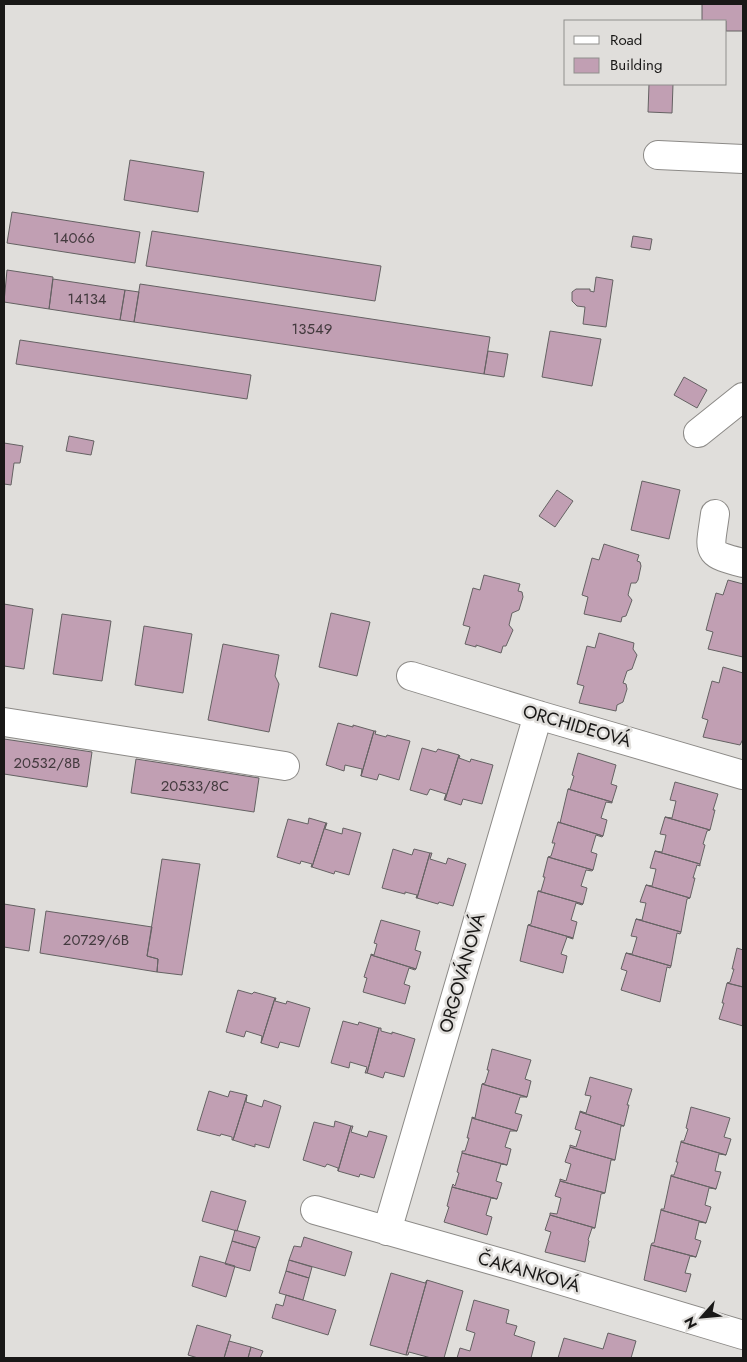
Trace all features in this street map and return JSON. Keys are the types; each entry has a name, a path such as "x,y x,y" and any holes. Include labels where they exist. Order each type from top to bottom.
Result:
{"street":[{"path":"658,155 743,158"},
{"path":"698,433 743,397"},
{"path":"715,514 712,550 716,555 743,563"},
{"name":"ORCHIDEOVÁ","path":"411,676 743,774"},
{"name":"ORGOVÁNOVÁ","path":"387,1231 538,715"},
{"path":"4,722 285,766"},
{"name":"ČAKANKOVÁ","path":"315,1210 509,1265 743,1335"}],"building":[{"path":"702,4 743,4 743,31 727,31 727,20 702,20"},
{"path":"649,85 673,85 672,113 648,112"},
{"path":"130,160 204,172 198,212 124,200"},
{"path":"12,212 140,232 135,263 7,243"},
{"path":"152,231 381,266 375,301 146,266"},
{"path":"633,236 652,239 650,250 631,247"},
{"path":"7,270 53,277 49,309 4,302"},
{"path":"596,277 613,280 606,327 583,324 585,307 577,306 572,301 572,292 576,289 590,289 590,291 594,292"},
{"path":"53,279 125,290 120,320 49,309"},
{"path":"140,284 490,337 484,374 134,322"},
{"path":"125,290 139,292 134,322 120,320"},
{"path":"550,331 601,339 592,386 542,377"},
{"path":"20,340 251,375 247,399 16,364"},
{"path":"488,351 508,354 504,377 484,374"},
{"path":"684,377 707,390 697,408 674,395"},
{"path":"69,436 94,441 91,455 66,451"},
{"path":"4,443 23,446 20,463 14,463 11,485 4,484"},
{"path":"642,481 680,490 669,539 631,530"},
{"path":"557,490 573,501 555,527 539,516"},
{"path":"604,544 639,555 637,561 640,562 641,566 638,580 636,583 631,583 628,595 632,600 626,616 622,617 621,622 584,614 588,597 582,595 592,558 599,560"},
{"path":"484,575 520,584 518,591 522,592 523,597 519,610 512,613 509,625 513,630 501,653 476,645 476,647 465,644 470,627 463,625 473,588 480,590"},
{"path":"728,580 743,584 743,657 708,649 713,632 706,630 716,593 723,595"},
{"path":"4,604 33,609 24,669 4,666"},
{"path":"331,613 370,622 357,676 319,667"},
{"path":"62,614 111,621 102,681 53,674"},
{"path":"144,626 192,634 183,693 135,685"},
{"path":"599,633 634,643 633,649 637,655 632,669 627,671 623,683 626,684 627,689 623,702 617,705 616,711 579,703 584,686 577,684 587,646 595,648"},
{"path":"223,644 279,655 275,676 279,684 269,732 208,720"},
{"path":"723,667 743,673 743,739 740,745 703,737 708,720 702,718 712,681 719,683"},
{"path":"338,723 374,731 361,776 362,769 345,765 344,771 326,765"},
{"path":"374,731 376,731 375,734 410,741 399,780 379,774 377,780 361,776"},
{"path":"4,739 92,752 87,787 4,774"},
{"path":"422,748 436,752 438,749 459,755 445,800 446,794 430,789 427,795 410,790"},
{"path":"578,753 616,765 611,784 617,786 612,802 568,789 570,789 574,776 572,775"},
{"path":"459,755 459,758 470,762 471,759 493,765 482,804 463,799 461,805 445,800"},
{"path":"136,759 259,778 254,812 131,793"},
{"path":"675,782 718,794 710,830 665,817 672,818 676,801 670,800"},
{"path":"568,789 612,802 606,802 601,818 607,820 603,836 560,823"},
{"path":"665,817 710,830 707,831 703,844 705,845 700,864 655,851 662,852 666,835 660,834"},
{"path":"309,818 326,823 312,867 312,864 301,861 300,864 277,857 288,819 308,824"},
{"path":"558,822 603,836 596,835 591,852 597,854 593,870 548,857 551,856 555,843 552,843"},
{"path":"326,823 325,829 342,834 343,828 361,833 349,875 335,871 334,874 312,867"},
{"path":"393,849 412,855 414,849 430,853 417,898 417,895 382,888"},
{"path":"655,851 700,864 700,866 697,865 693,878 695,878 690,898 646,885 652,886 656,869 650,868"},
{"path":"430,853 432,853 430,859 446,864 448,858 466,864 453,906 417,898"},
{"path":"548,857 593,870 586,870 581,886 587,888 583,904 538,891 541,891"},
{"path":"162,859 200,864 182,975 157,972 158,959 147,956"},
{"path":"646,885 690,898 687,899 681,932 636,919 642,920 646,903 640,902"},
{"path":"538,891 583,904 576,903 571,920 577,922 573,938 528,925 531,924"},
{"path":"4,904 35,909 29,951 4,947"},
{"path":"46,911 152,927 147,956 158,959 157,972 40,953"},
{"path":"636,919 681,932 680,934 677,933 671,966 626,953 632,954 637,937 631,936"},
{"path":"381,920 420,931 415,950 421,952 416,969 371,955 374,955 377,944 374,943"},
{"path":"528,925 573,938 567,937 561,954 567,956 563,973 520,961"},
{"path":"737,948 743,950 743,987 727,983 730,982 734,969 732,969"},
{"path":"626,953 671,966 670,968 667,967 660,1002 621,990 627,971 621,969"},
{"path":"371,955 416,969 409,968 404,984 410,986 405,1004 363,992 367,978 364,977"},
{"path":"727,983 743,987 743,1026 719,1019"},
{"path":"238,990 275,998 261,1043 262,1036 246,1031 244,1037 226,1032"},
{"path":"275,998 275,1001 286,1004 287,1001 310,1008 299,1047 280,1042 278,1048 261,1043"},
{"path":"343,1021 358,1025 359,1022 379,1028 367,1073 365,1073 367,1067 350,1062 349,1068 331,1063"},
{"path":"379,1028 381,1028 381,1031 392,1034 392,1032 415,1039 404,1077 385,1072 383,1078 367,1073"},
{"path":"492,1049 531,1060 525,1079 531,1081 527,1097 482,1084 485,1083 489,1070 487,1070"},
{"path":"590,1077 632,1089 627,1105 629,1105 624,1126 580,1112 586,1113 591,1096 585,1095"},
{"path":"482,1084 527,1097 520,1097 515,1113 522,1115 517,1131 472,1118 475,1118"},
{"path":"209,1091 228,1097 230,1091 247,1095 233,1140 232,1137 197,1130"},
{"path":"247,1095 246,1102 262,1107 264,1100 281,1106 269,1148 255,1144 255,1147 233,1140"},
{"path":"691,1107 730,1118 724,1137 731,1139 726,1155 681,1142 684,1141 688,1129 686,1128"},
{"path":"580,1112 624,1126 621,1126 615,1160 570,1147 570,1145 576,1147 581,1131 575,1129"},
{"path":"472,1118 517,1131 510,1131 505,1147 511,1149 507,1165 462,1153 462,1151 465,1151 469,1138 467,1138"},
{"path":"335,1121 351,1126 338,1171 338,1168 327,1164 325,1167 303,1160 314,1122 334,1127"},
{"path":"351,1126 353,1126 351,1132 367,1137 369,1131 387,1136 374,1178 360,1174 359,1177 338,1171"},
{"path":"681,1142 726,1155 719,1154 715,1171 721,1172 716,1189 671,1176 674,1175 678,1162 676,1162"},
{"path":"570,1147 615,1160 611,1160 605,1193 560,1181 560,1179 566,1181 571,1164 565,1162"},
{"path":"462,1153 507,1165 501,1164 496,1181 502,1183 497,1199 452,1187 453,1184 455,1186 459,1173 457,1172"},
{"path":"671,1176 716,1189 709,1188 705,1205 711,1207 706,1223 661,1210 664,1209"},
{"path":"560,1181 605,1193 601,1194 595,1228 550,1215 550,1213 557,1214 561,1198 555,1196"},
{"path":"452,1187 497,1199 491,1198 486,1215 492,1217 487,1235 444,1222 449,1207 447,1206"},
{"path":"211,1191 246,1201 237,1231 202,1221"},
{"path":"661,1210 706,1223 699,1222 695,1239 701,1241 696,1257 651,1245 654,1243"},
{"path":"550,1215 595,1228 592,1228 588,1240 585,1262 545,1252 551,1232 545,1230"},
{"path":"235,1230 260,1237 256,1248 232,1241"},
{"path":"304,1237 352,1252 345,1276 289,1260 294,1246 301,1247"},
{"path":"232,1241 256,1248 250,1271 225,1264"},
{"path":"651,1245 696,1257 690,1256 685,1273 691,1274 686,1292 644,1280"},
{"path":"200,1256 235,1266 226,1297 192,1286"},
{"path":"289,1260 312,1267 309,1278 286,1271"},
{"path":"286,1271 309,1278 303,1300 279,1293"},
{"path":"391,1273 425,1283 427,1280 406,1355 370,1345"},
{"path":"427,1280 463,1291 444,1358 431,1358 409,1352 406,1355"},
{"path":"286,1295 336,1310 328,1335 272,1318 276,1304 283,1306"},
{"path":"474,1300 509,1310 506,1323 517,1326 514,1335 535,1342 531,1358 457,1358 460,1348 470,1351 475,1333 466,1330"},
{"path":"197,1325 231,1335 224,1358 198,1358 188,1355"},
{"path":"608,1333 636,1341 631,1358 558,1358 564,1338 603,1349"},
{"path":"229,1341 251,1347 248,1358 224,1358"},
{"path":"251,1347 263,1351 260,1358 248,1358"}]}
